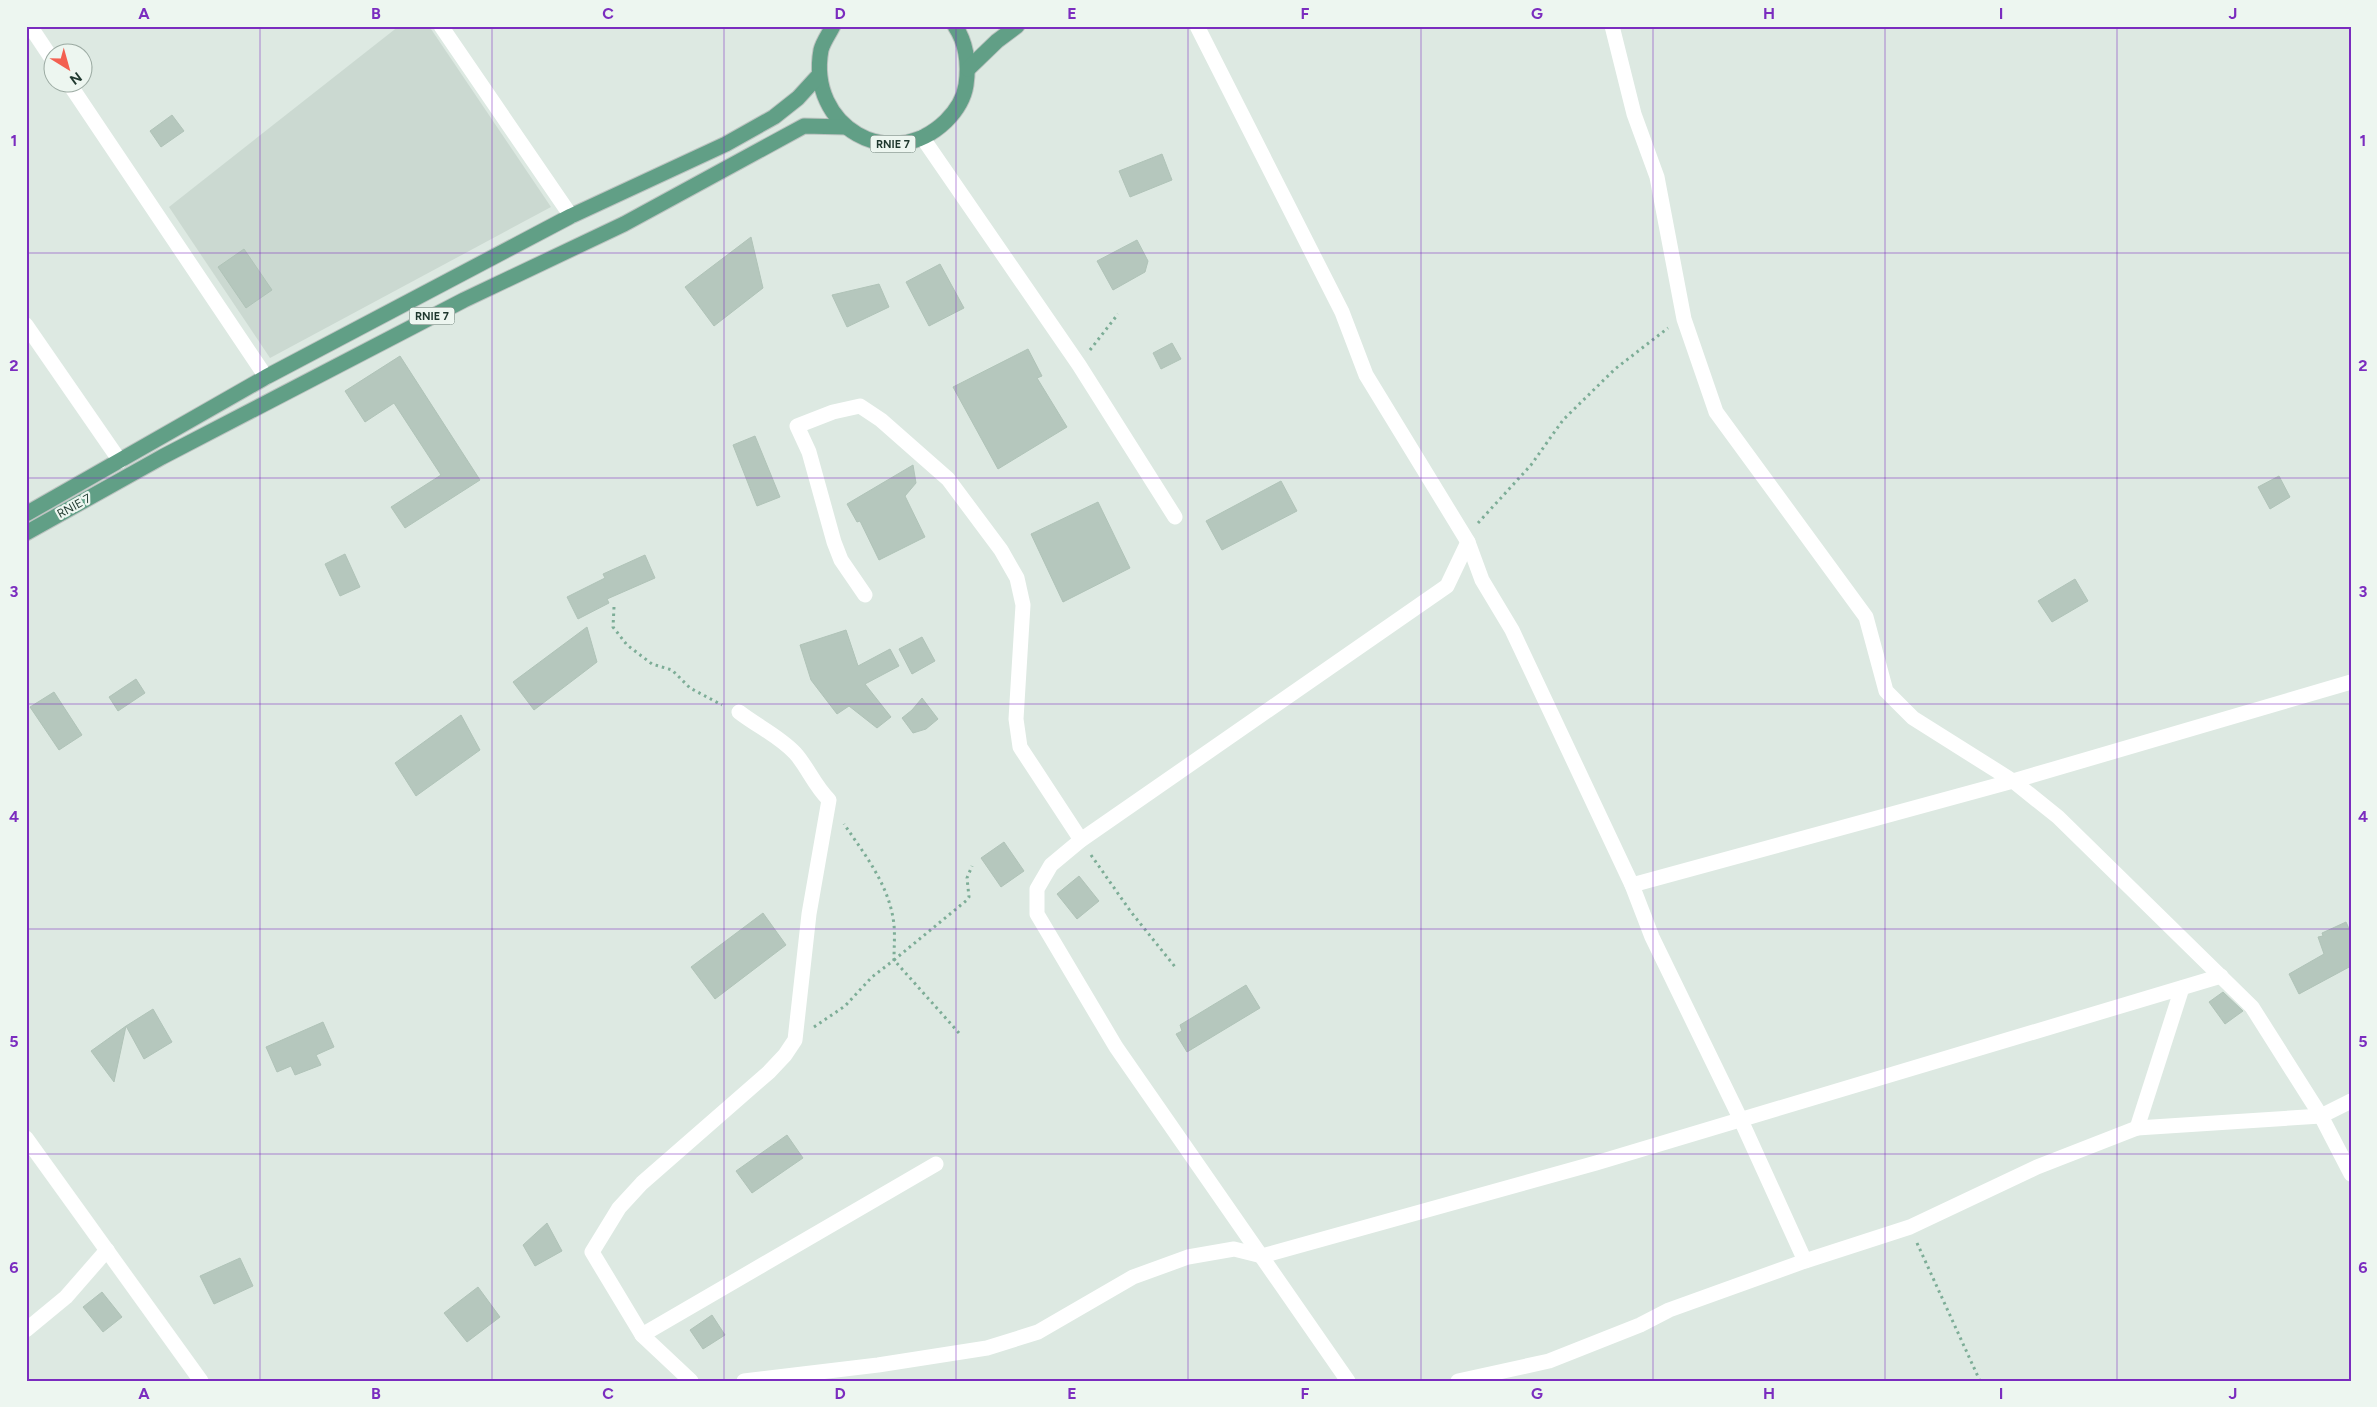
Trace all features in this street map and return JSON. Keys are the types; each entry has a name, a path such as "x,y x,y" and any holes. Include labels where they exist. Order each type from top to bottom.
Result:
{"main road":[{"name":"RNIE 7","path":"833,26 822,48 819,75 823,95 832,113 846,127 867,139 891,144 914,141 936,130 953,114 965,93 968,69 965,47 955,26"},
{"path":"968,69 997,41 1017,26"},
{"name":"RNIE 7","path":"26,514 266,378 571,216 726,144 774,116 798,98 819,75"},
{"name":"RNIE 7","path":"26,533 171,452 464,300 624,224 804,126 846,127"}],"street":[{"path":"30,26 42,44"},
{"path":"441,26 571,216"},
{"path":"1197,26 1342,312 1366,375 1468,542 1482,580 1512,630 1632,885 1652,937 1740,1118 1805,1261"},
{"path":"1612,26 1634,114 1657,176 1684,318 1716,412 1866,617 1886,691 1914,718 2013,781 2058,817 2252,1007 2321,1116 2351,1174"},
{"path":"75,92 266,378"},
{"path":"922,138 1079,365 1175,517"},
{"path":"26,325 120,461"},
{"path":"865,596 837,551 809,452 797,426 833,412 860,406 881,420 948,479 1002,550 1016,578 1023,605 1016,719 1020,747 1081,840"},
{"path":"1348,1381 1116,1047 1037,914 1037,889 1051,865 1081,840 1447,586 1468,542"},
{"path":"1632,885 2013,781 2351,682"},
{"path":"691,1381 642,1335 592,1252 619,1208 642,1184 769,1072 795,1040 809,914 829,800 819,790 796,755 776,736 761,729 739,712"},
{"path":"744,1381 878,1365 987,1348 1038,1332 1133,1278 1188,1257 1234,1249 1262,1256 1596,1163 1740,1118 2221,976"},
{"path":"2137,1128 2182,988"},
{"path":"1458,1381 1549,1361 1640,1325 1669,1310 1805,1261 1910,1227 2037,1167 2137,1128 2321,1116 2351,1102"},
{"path":"26,1138 201,1381"},
{"path":"642,1335 936,1164"},
{"path":"26,1330 66,1297 107,1250"}],"path":[{"path":"1079,365 1118,314"},
{"path":"1468,542 1478,523 1531,464 1563,420 1615,369 1654,338 1684,318"},
{"path":"614,607 613,627 627,645 652,664 672,670 690,688 710,700 739,712"},
{"path":"829,800 877,873 888,895 894,924 894,960 959,1033"},
{"path":"1081,840 1131,912 1176,968"},
{"path":"795,1040 844,1006 872,977 967,900 969,897 967,878 972,866"},
{"path":"1910,1227 1980,1381"}],"shaded area":[{"path":"399,26 429,26 551,207 270,358 169,207"}],"building":[{"path":"172,115 184,131 161,147 150,131"},
{"path":"1162,154 1172,180 1130,197 1119,171"},
{"path":"751,237 763,288 714,326 685,287"},
{"path":"1137,240 1148,261 1145,272 1113,290 1097,261"},
{"path":"244,249 272,290 246,308 218,267"},
{"path":"940,264 964,308 929,326 906,282"},
{"path":"879,284 889,307 847,327 832,295"},
{"path":"1172,343 1181,359 1161,369 1153,353"},
{"path":"1028,349 1042,376 1037,378 1067,427 998,469 953,387"},
{"path":"400,356 480,480 405,528 391,507 441,475 394,403 365,422 345,391"},
{"path":"755,436 780,497 757,506 733,445"},
{"path":"913,465 916,483 905,496 925,537 879,560 860,521 857,522 847,504"},
{"path":"2279,476 2290,497 2270,509 2258,487"},
{"path":"1281,481 1297,511 1222,550 1206,521"},
{"path":"1098,502 1130,568 1063,602 1031,534"},
{"path":"345,554 360,587 340,596 325,564"},
{"path":"645,555 655,578 607,599 609,603 578,619 567,597 605,578 603,574"},
{"path":"2075,579 2088,601 2052,622 2038,601"},
{"path":"587,627 597,662 534,710 513,682"},
{"path":"846,630 858,666 890,649 899,666 865,684 891,717 877,728 849,706 837,714 811,680 800,645"},
{"path":"922,637 935,661 912,674 899,649"},
{"path":"136,679 145,693 118,711 109,697"},
{"path":"54,692 82,735 59,750 30,707"},
{"path":"922,698 938,719 926,729 913,733 902,718"},
{"path":"461,715 480,750 416,796 395,763"},
{"path":"1004,842 1024,871 1001,887 981,858"},
{"path":"1079,876 1099,901 1077,919 1057,894"},
{"path":"763,913 786,945 715,999 691,967"},
{"path":"2346,922 2351,933 2351,966 2299,994 2289,974 2324,954 2318,937 2323,936 2322,933"},
{"path":"1246,985 1260,1008 1187,1052 1176,1034 1182,1031 1180,1025"},
{"path":"2223,992 2243,1011 2225,1024 2209,1002"},
{"path":"153,1009 172,1042 144,1059 126,1026"},
{"path":"323,1022 334,1047 316,1055 321,1065 295,1075 291,1066 277,1072 266,1047"},
{"path":"126,1026 114,1082 91,1051"},
{"path":"787,1135 803,1158 752,1193 736,1171"},
{"path":"547,1223 562,1251 535,1266 523,1245"},
{"path":"240,1258 253,1286 214,1304 200,1276"},
{"path":"478,1287 500,1317 467,1342 444,1313"},
{"path":"102,1292 122,1317 103,1332 83,1307"},
{"path":"712,1315 725,1335 703,1349 690,1330"}]}
